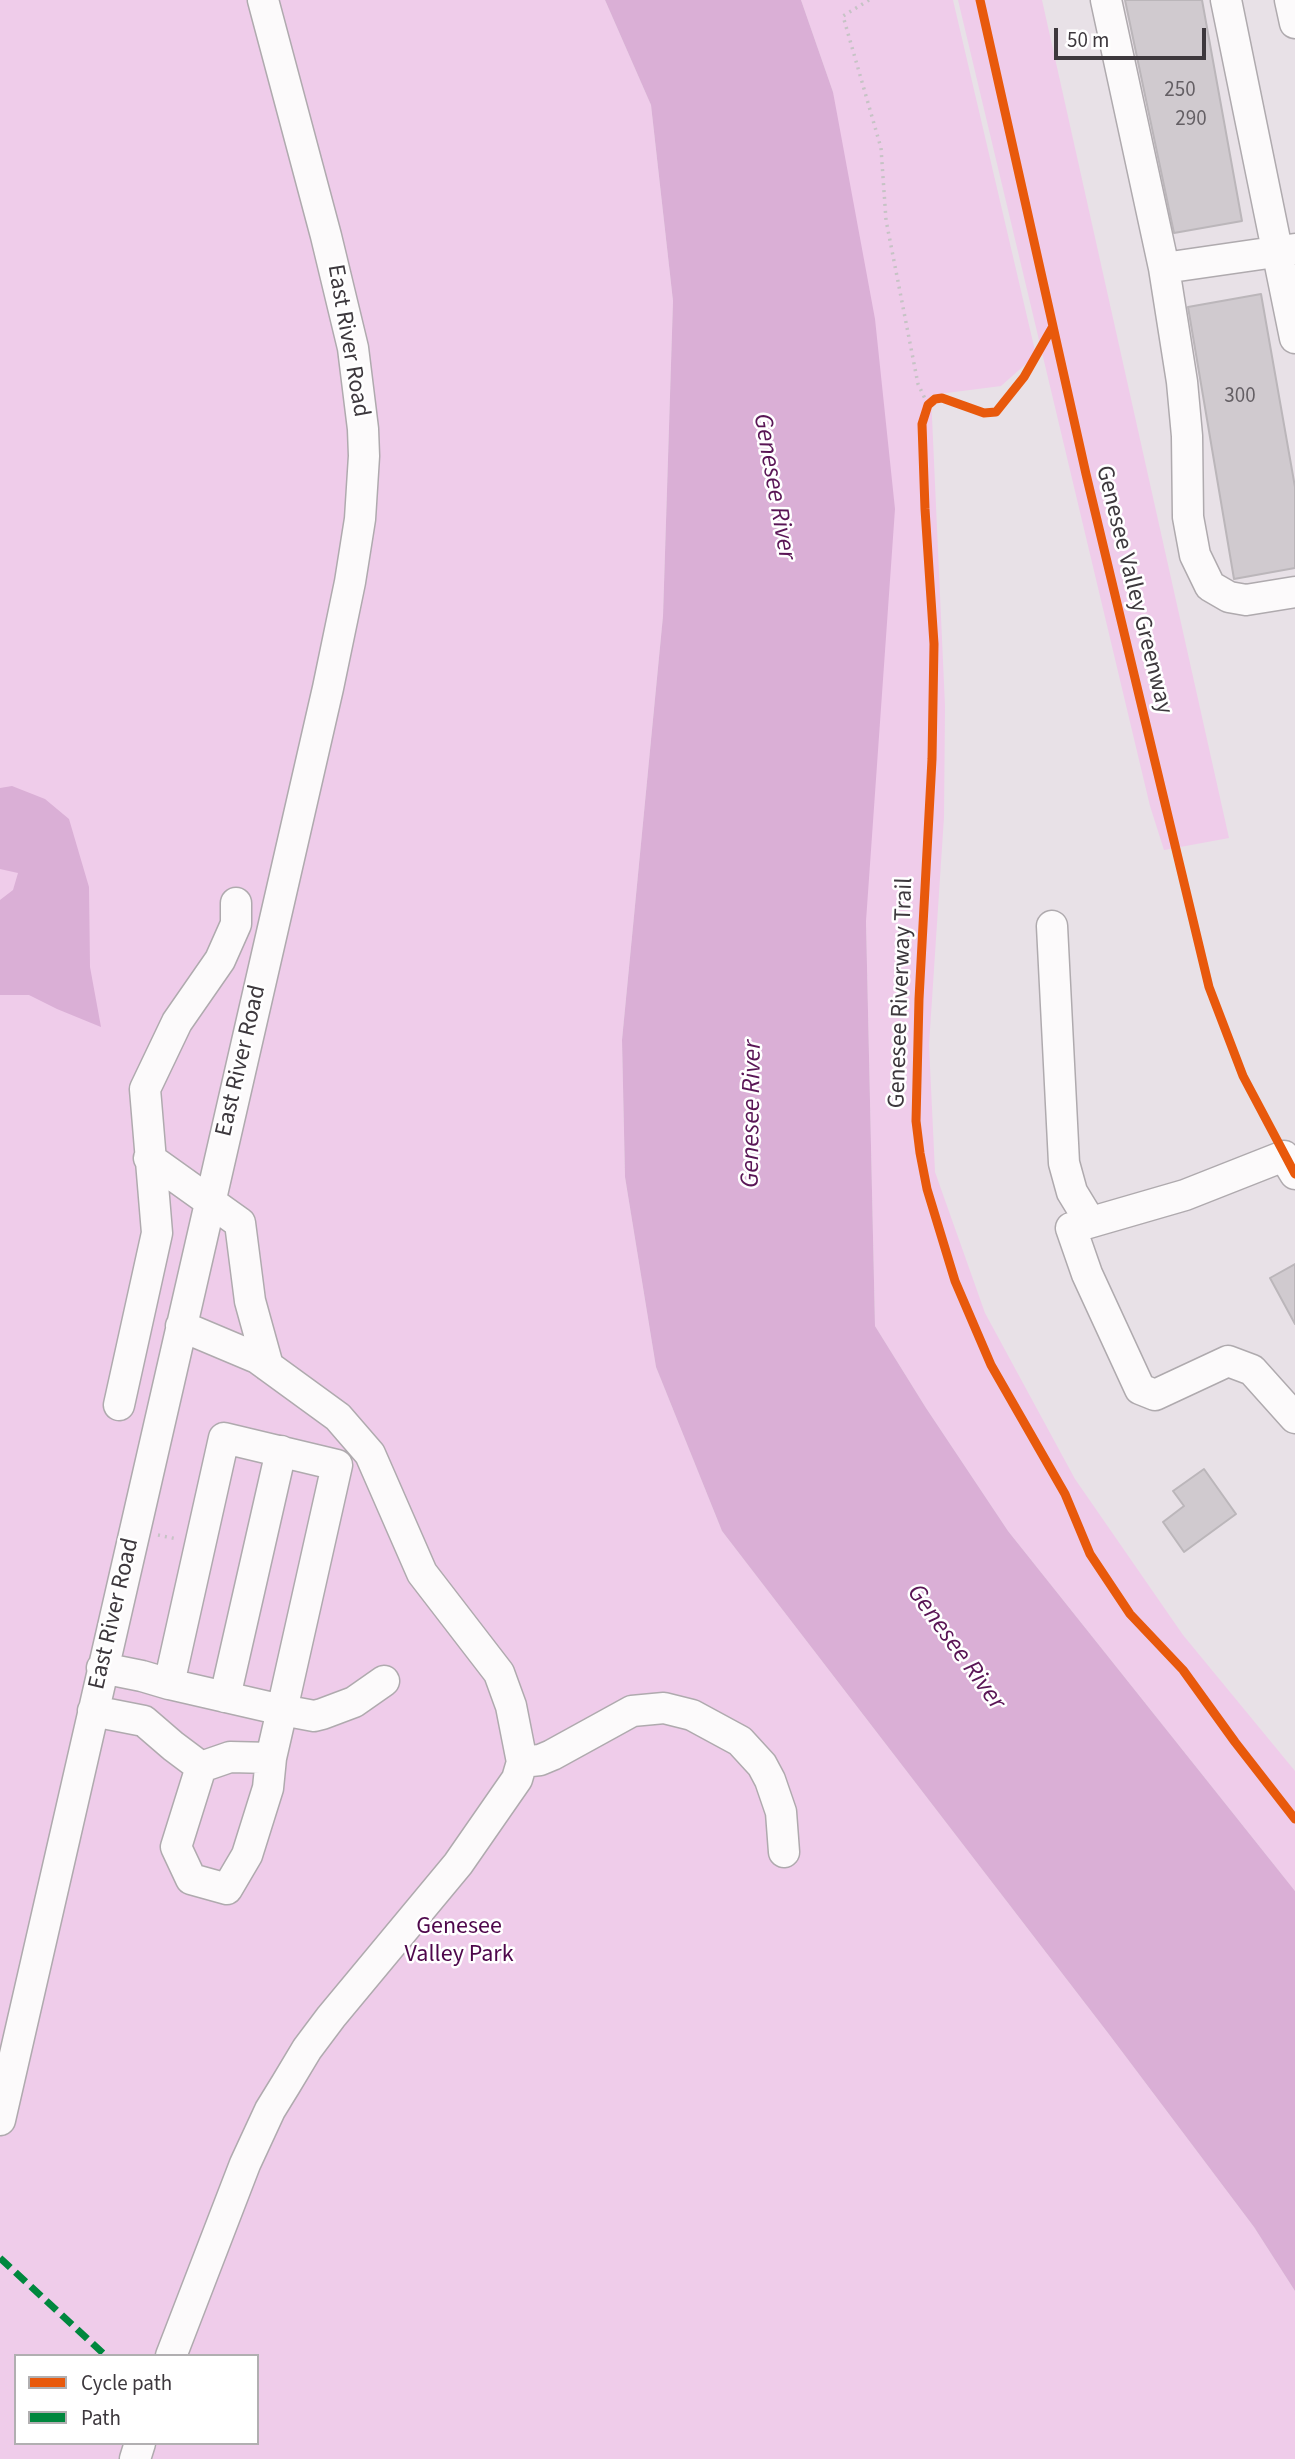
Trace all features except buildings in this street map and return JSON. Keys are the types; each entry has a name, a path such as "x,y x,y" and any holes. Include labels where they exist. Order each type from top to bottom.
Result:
{"street":[{"name":"East River Road","path":"0,2120 356,552 364,456 360,401 348,324 263,0"},
{"path":"1106,0 1164,268 1182,382 1187,436 1188,517 1195,555 1210,586 1229,597 1246,600 1295,592"},
{"path":"1226,0 1286,251 1295,338"},
{"path":"1290,0 1295,23"},
{"path":"1164,268 1286,251"},
{"path":"119,1405 156,1233 145,1089 177,1022 220,960 236,923 236,903"},
{"path":"1052,926 1064,1163 1072,1192 1088,1223"},
{"path":"149,1158 240,1223 250,1301 268,1366"},
{"path":"1290,1165 1071,1228 1087,1274 1140,1389 1156,1395 1228,1361 1252,1370 1295,1418"},
{"path":"172,2354 226,2210 258,2135 286,2084 331,2017 458,1864 517,1779 522,1762 511,1706 499,1673 422,1573 370,1454 338,1417 257,1358 181,1326"},
{"path":"169,1684 224,1438 337,1465 271,1758 268,1788 247,1855 227,1889 191,1879 176,1847 201,1767"},
{"path":"225,1696 281,1451"},
{"path":"102,1668 314,1716 355,1702 384,1681"},
{"path":"522,1762 540,1760 552,1755 632,1711 664,1708 692,1715 740,1741 762,1765 781,1812 784,1852"},
{"path":"93,1711 144,1721 201,1767"},
{"path":"201,1767 230,1756 271,1758"}],"path":[{"path":"869,0 843,16 881,148 886,220 918,384 929,406"}],"green space":[{"name":"Genesee Valley Park","path":"0,0 605,0 651,105 673,301 663,616 622,1040 625,1177 656,1367 722,1531 1108,2033 1254,2227 1295,2291 1295,2459 0,2459"},
{"path":"801,0 953,0 1036,355 1001,386 931,395 945,706 944,817 929,1045 935,1172 985,1313 1075,1479 1183,1635 1295,1771 1295,1891 1008,1531 875,1326 866,921 833,92"},
{"path":"958,0 1042,0 1229,838 1164,850 1150,806"}],"water":[{"name":"Genesee River","path":"605,0 801,0 833,92 875,319 895,509 866,921 875,1326 1008,1531 1295,1891 1295,2291 1254,2227 1108,2033 722,1531 656,1367 625,1177 622,1040 663,616 673,301 651,105"},
{"path":"12,786 45,799 69,819 89,887 90,967 101,1027 29,995 0,995 0,900 13,890 18,873 0,869 0,788"}],"marked path":[{"path":"0,2258 104,2354"}],"cycle path":[{"name":"Genesee Valley Greenway","path":"980,0 1086,474 1209,987 1243,1076 1295,1174"},
{"name":"Genesee Riverway Trail","path":"1052,328 1024,377 996,412 984,413 942,398 935,399 928,405 922,424 934,644 932,759 919,999 916,1121 920,1153 927,1189 955,1281 991,1365 1065,1494 1090,1554 1130,1614 1183,1670 1295,1819"}]}
